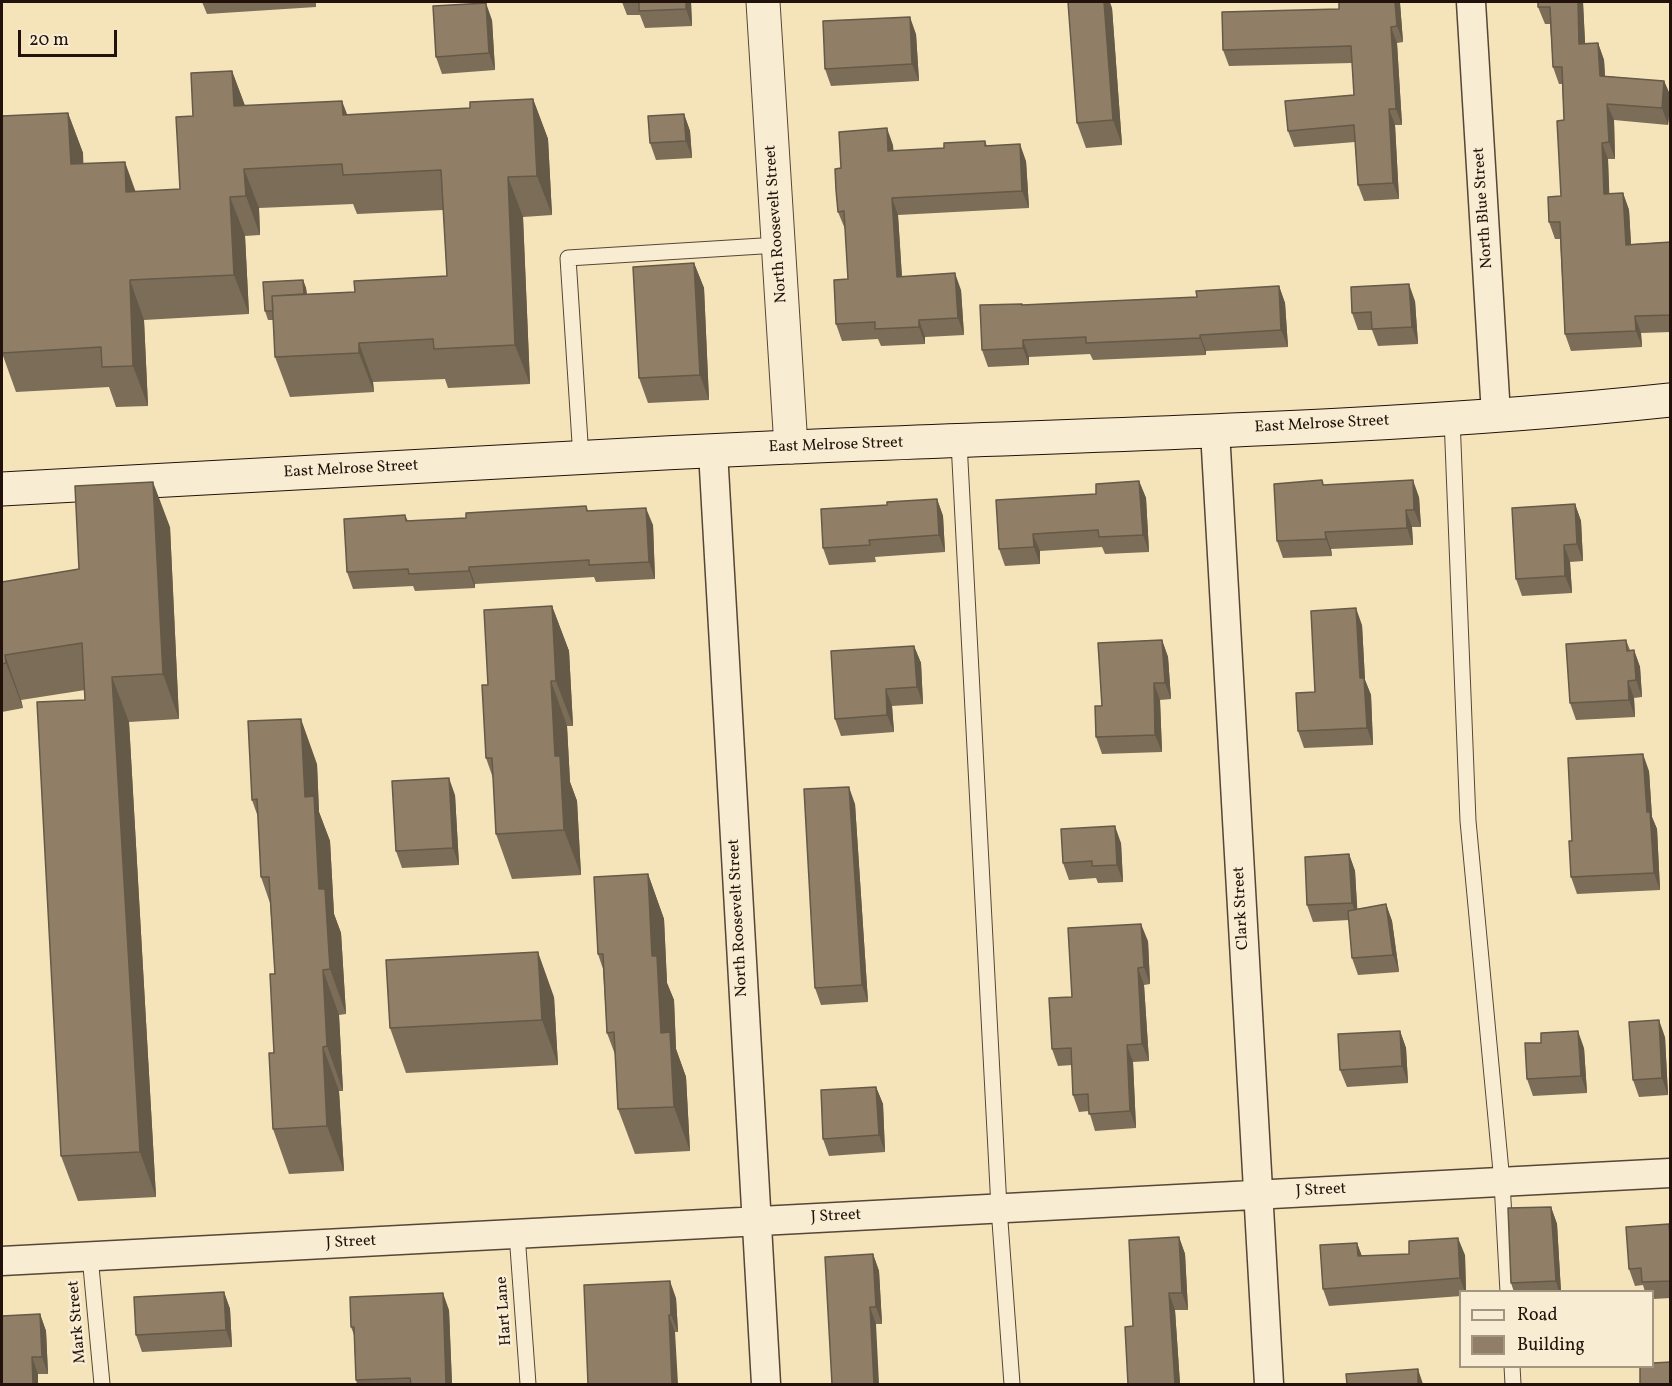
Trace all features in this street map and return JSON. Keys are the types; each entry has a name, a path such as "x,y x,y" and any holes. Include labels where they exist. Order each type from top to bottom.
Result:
{"main road":[{"name":"North Roosevelt Street","path":"763,2 791,447"},
{"name":"East Melrose Street","path":"2,489 791,447 959,442 1452,418 1560,411 1671,400"}],"street":[{"name":"North Blue Street","path":"1471,2 1496,415"},
{"name":"Clark Street","path":"1215,430 1269,1384"},
{"name":"North Roosevelt Street","path":"713,451 766,1384"},
{"name":"J Street","path":"2,1261 1671,1173"}],"lane":[{"path":"581,458 568,258 778,245"},
{"path":"1452,418 1468,821 1502,1182 1508,1290"},
{"path":"959,442 999,1208 1012,1384"},
{"name":"Hart Lane","path":"517,1234 528,1384"},
{"name":"Mark Street","path":"90,1256 102,1384"},
{"path":"1512,1368 1513,1384"}],"building":[{"path":"639,2 686,2 686,9 639,11"},
{"path":"1068,2 1104,2 1113,120 1077,123"},
{"path":"1339,2 1395,2 1397,26 1391,27 1396,109 1389,109 1393,183 1358,185 1354,125 1288,131 1285,101 1354,95 1351,46 1223,50 1222,12 1339,9"},
{"path":"1538,2 1578,2 1579,44 1598,43 1600,76 1664,81 1662,108 1607,104 1609,142 1602,143 1604,194 1623,193 1626,245 1671,242 1671,315 1635,316 1636,331 1565,334 1560,222 1549,222 1548,197 1561,196 1557,121 1564,120 1562,67 1553,67 1550,7 1538,7"},
{"path":"486,3 489,53 436,57 433,6"},
{"path":"910,17 912,64 825,69 823,21"},
{"path":"232,71 234,106 342,101 343,115 470,108 470,102 533,99 537,176 508,177 515,345 434,349 433,339 359,343 359,353 275,357 272,296 355,292 354,281 447,276 441,170 343,175 342,164 244,169 246,196 230,197 234,275 130,280 133,366 102,367 101,347 2,353 2,116 68,113 71,164 125,162 126,192 180,189 176,117 193,116 191,73"},
{"path":"684,114 686,141 650,143 648,116"},
{"path":"887,128 888,151 944,148 944,143 985,141 985,146 1020,144 1022,191 892,198 897,277 955,273 958,318 919,320 919,327 875,329 875,322 836,324 834,280 848,279 844,211 838,212 836,190 835,169 841,168 839,132"},
{"path":"694,263 700,375 639,378 633,267"},
{"path":"303,280 304,294 272,296 273,311 265,311 263,282"},
{"path":"1409,284 1412,327 1372,329 1371,312 1352,313 1351,287"},
{"path":"1279,286 1281,330 1200,335 1200,338 1086,343 1086,337 1023,340 1023,348 982,350 980,305 1197,297 1196,291"},
{"path":"1322,480 1323,485 1413,480 1414,510 1406,510 1407,528 1325,532 1326,539 1277,541 1274,484"},
{"path":"1139,481 1143,535 1099,537 1098,530 1033,534 1034,547 999,549 996,500 1096,494 1096,484"},
{"path":"153,482 163,674 112,677 140,1152 61,1156 37,702 85,700 82,643 5,655 6,663 2,664 2,582 79,569 75,486"},
{"path":"937,499 939,535 869,540 870,545 823,548 821,509"},
{"path":"1575,504 1577,544 1564,545 1565,576 1516,579 1512,508"},
{"path":"586,506 587,511 646,508 649,562 589,565 589,560 469,567 469,571 409,574 408,569 347,572 344,519 405,515 406,521 466,518 466,513"},
{"path":"552,606 556,681 551,681 555,756 560,756 564,830 496,834 492,758 486,758 482,685 488,685 484,610"},
{"path":"1356,608 1360,678 1364,678 1367,728 1298,731 1296,693 1315,692 1311,611"},
{"path":"1162,640 1165,683 1154,683 1155,735 1096,737 1095,706 1102,706 1098,643"},
{"path":"1626,640 1627,651 1634,650 1636,680 1628,681 1629,700 1570,703 1566,644"},
{"path":"914,646 917,687 886,689 887,715 835,719 831,651"},
{"path":"301,719 305,797 314,796 319,889 325,889 330,969 323,970 327,1046 323,1047 327,1126 273,1129 269,1053 274,1053 270,974 275,974 269,877 261,877 257,799 252,800 248,721"},
{"path":"1643,754 1654,873 1571,877 1569,841 1572,841 1568,758"},
{"path":"449,778 453,848 396,851 392,781"},
{"path":"849,787 862,985 815,988 804,789"},
{"path":"1115,826 1117,865 1092,866 1092,861 1063,863 1061,829"},
{"path":"1349,854 1352,903 1307,905 1305,857"},
{"path":"648,874 652,956 657,956 661,1033 670,1032 674,1107 618,1109 614,1032 607,1033 603,954 598,954 594,877"},
{"path":"1386,904 1393,955 1352,958 1348,911"},
{"path":"1141,924 1144,967 1138,968 1142,1044 1127,1045 1130,1111 1089,1114 1088,1094 1073,1095 1071,1048 1052,1049 1049,998 1072,997 1068,928"},
{"path":"538,952 542,1020 390,1028 386,960"},
{"path":"1659,1020 1662,1078 1633,1080 1629,1022"},
{"path":"1400,1031 1402,1066 1340,1070 1338,1034"},
{"path":"1578,1031 1581,1076 1527,1079 1525,1043 1541,1043 1541,1033"},
{"path":"876,1087 879,1135 823,1139 821,1090"},
{"path":"1551,1207 1556,1281 1511,1283 1508,1208"},
{"path":"1669,1224 1671,1281 1642,1282 1641,1268 1629,1269 1626,1227"},
{"path":"1179,1237 1182,1293 1169,1293 1175,1384 1128,1384 1125,1327 1133,1326 1129,1240"},
{"path":"1458,1238 1460,1278 1323,1289 1320,1245 1357,1243 1358,1256 1409,1254 1409,1241"},
{"path":"873,1254 876,1307 870,1307 874,1384 832,1384 825,1257"},
{"path":"670,1281 672,1384 588,1384 584,1285"},
{"path":"224,1292 226,1330 136,1335 134,1297"},
{"path":"443,1293 446,1384 411,1384 410,1378 356,1380 354,1327 351,1327 350,1297"},
{"path":"40,1314 42,1357 32,1357 33,1384 2,1384 2,1316"},
{"path":"1671,1362 1671,1384 1640,1384 1640,1368 1654,1368 1654,1363"},
{"path":"1418,1369 1418,1384 1347,1384 1346,1374"}]}
